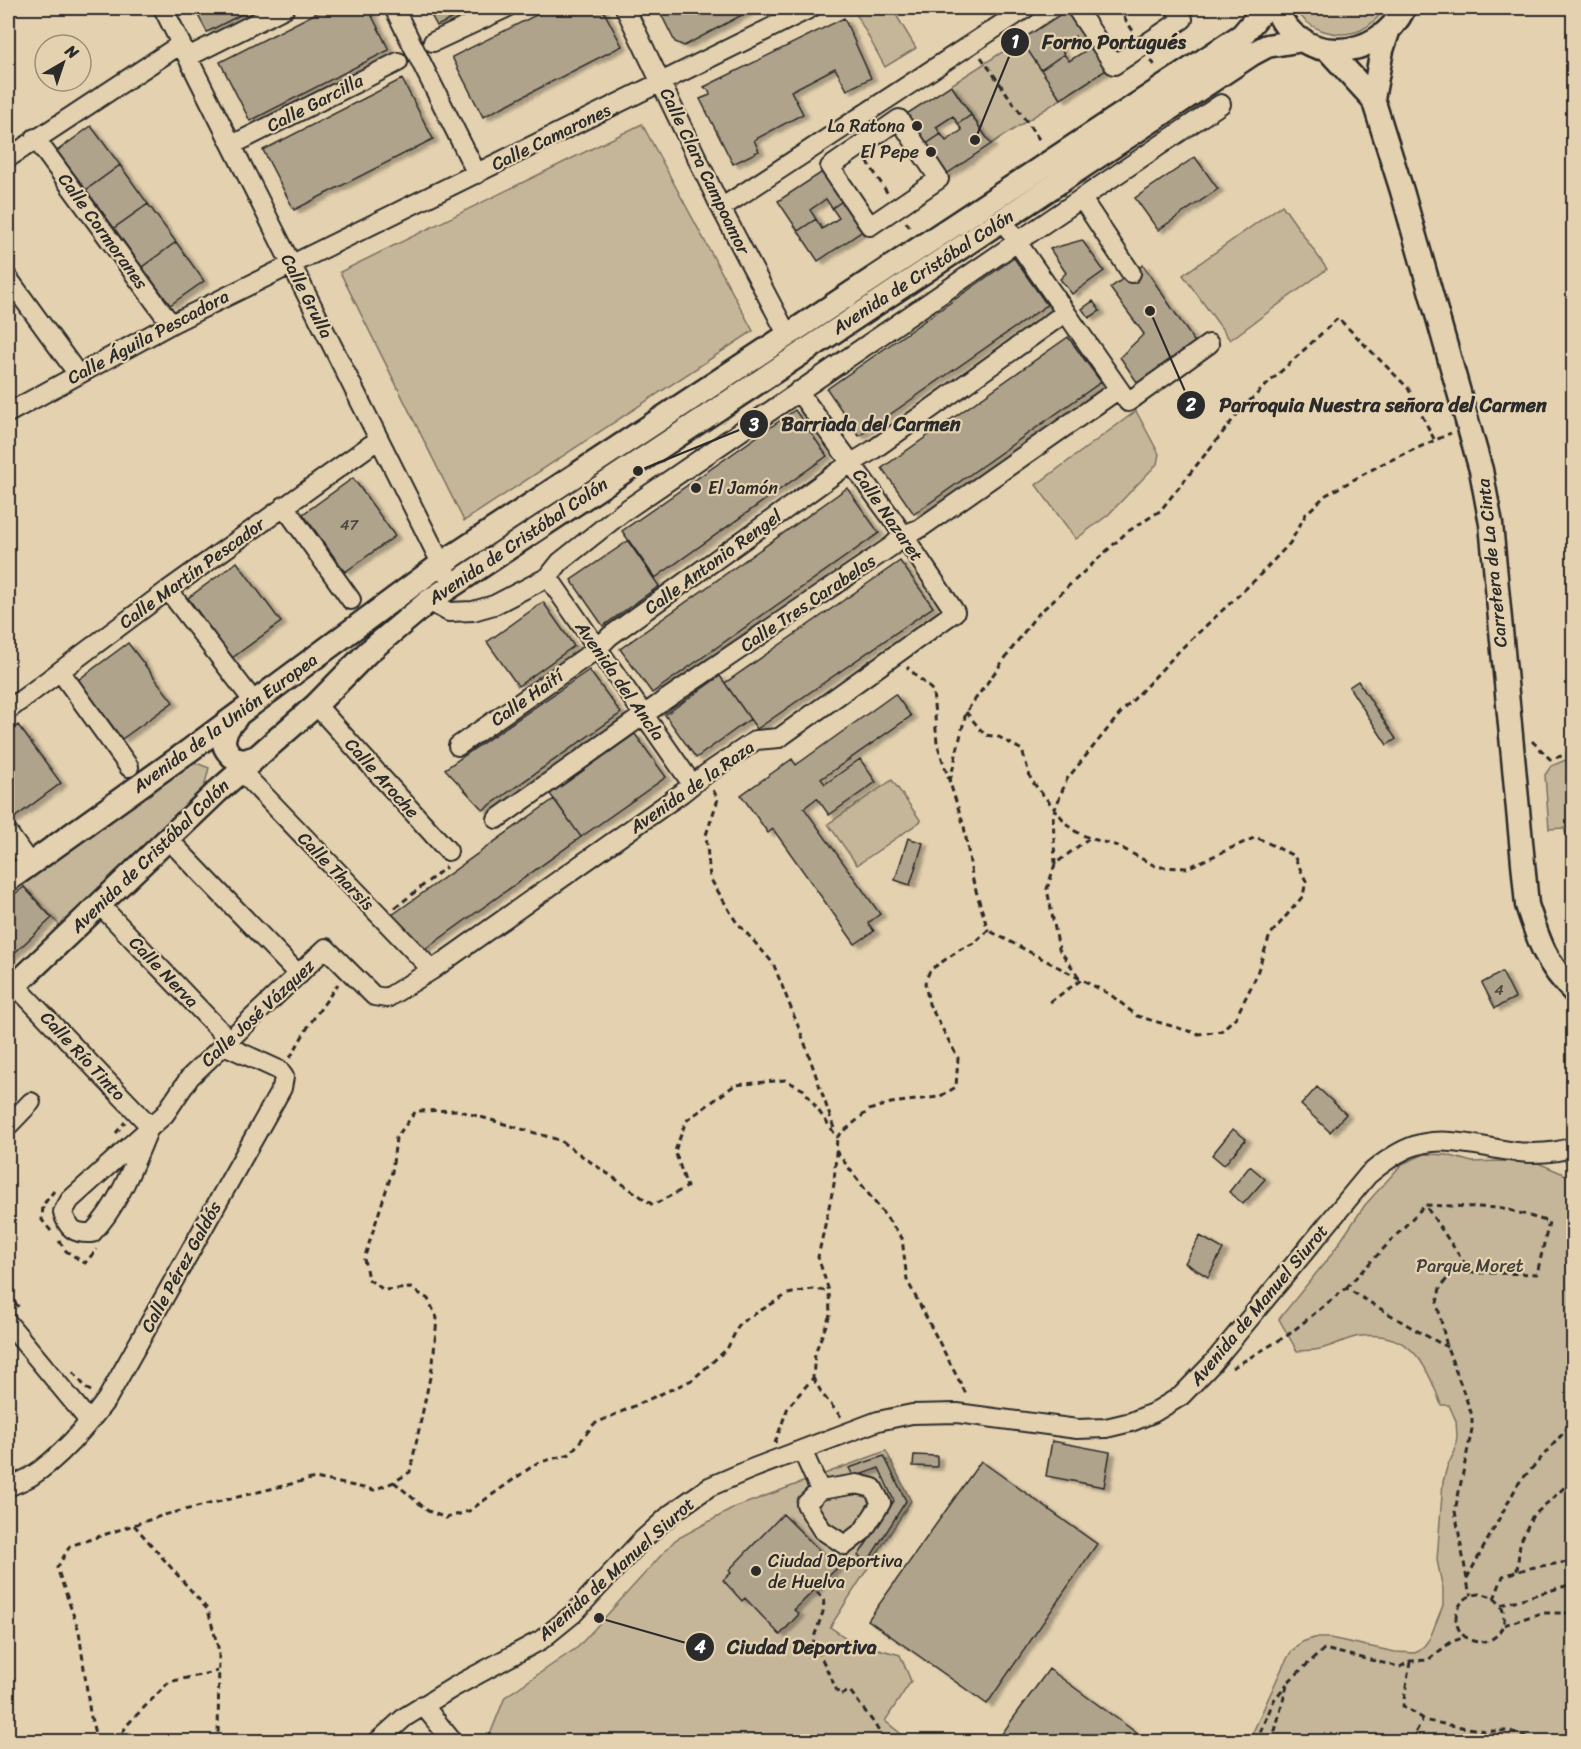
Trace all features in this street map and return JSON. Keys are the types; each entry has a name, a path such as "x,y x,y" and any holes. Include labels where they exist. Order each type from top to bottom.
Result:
{"main road":[{"name":"Avenida de Cristóbal Colón","path":"441,564 1242,35 1264,8"},
{"path":"1276,8 1289,28 1303,40 1328,50 1349,50 1370,44 1388,32 1404,8"},
{"name":"Carretera de La Cinta","path":"1373,99 1382,50 1388,32"},
{"name":"Avenida de Cristóbal Colón","path":"11,988 218,791 316,705 367,652 429,601 1252,54 1267,46 1303,40"},
{"name":"Carretera de La Cinta","path":"1328,50 1373,99 1406,202 1481,470 1491,524 1527,905 1540,947 1556,974 1574,993"},
{"name":"Avenida de la Unión Europea","path":"8,880 190,750 441,564"},
{"path":"248,707 227,729 223,741 226,751 232,757 249,764"},
{"path":"190,750 208,751 216,756 221,775 218,791"}],"street":[{"name":"Calle Grulla","path":"163,8 453,585"},
{"path":"8,158 35,138 185,51 285,8"},
{"path":"394,8 477,174"},
{"path":"433,42 506,8"},
{"name":"Calle Clara Campoamor","path":"625,8 721,208 787,334"},
{"path":"721,208 1026,8"},
{"path":"1076,8 1114,65 1183,19 1175,8"},
{"name":"Calle Camarones","path":"292,265 662,82 800,10"},
{"name":"Calle Garcilla","path":"232,145 398,62"},
{"path":"429,601 449,612 473,611 494,605 548,577 560,561 623,512 1221,104"},
{"path":"899,119 939,179 897,207 870,226 830,166 899,119"},
{"name":"Calle Cormoranes","path":"35,138 171,324"},
{"path":"1082,199 1131,273"},
{"path":"1003,220 1128,402 1209,344"},
{"name":"Calle Águila Pescadora","path":"8,413 171,324 292,265"},
{"path":"8,278 77,374"},
{"name":"Calle Antonio Rengel","path":"597,649 610,636 1066,312"},
{"name":"Calle Tres Carabelas","path":"497,819 644,715 892,546 903,535 919,529 1119,389"},
{"name":"Calle Nazaret","path":"798,391 852,463 955,612"},
{"name":"Calle Martín Pescador","path":"8,710 168,590 379,438"},
{"path":"284,506 351,600"},
{"name":"Avenida del Ancla","path":"548,577 692,784"},
{"path":"168,590 248,707"},
{"name":"Avenida de la Raza","path":"432,970 756,740 779,738 955,612"},
{"name":"Calle Haití","path":"458,746 597,649"},
{"path":"60,671 129,767"},
{"name":"Calle Aroche","path":"316,705 449,858"},
{"name":"Calle Tharsis","path":"249,764 432,970"},
{"path":"8,833 30,864"},
{"path":"168,839 299,975"},
{"name":"Calle Nerva","path":"100,904 226,1042"},
{"name":"Calle José Vázquez","path":"150,1126 123,1186 103,1221 92,1233 78,1234 67,1225 63,1212 70,1200 150,1126 165,1113 190,1077 326,948 374,996 387,998 432,970"},
{"name":"Calle Río Tinto","path":"11,988 150,1126"},
{"name":"Calle Pérez Galdós","path":"8,1487 29,1477 59,1453 107,1399 282,1088 284,1077 279,1070 226,1042"},
{"path":"8,1126 31,1102"},
{"name":"Avenida de Manuel Siurot","path":"377,1742 405,1717 541,1640 573,1614 640,1542 672,1513 709,1487 878,1421 912,1413 957,1413 1077,1429 1106,1428 1131,1422 1153,1413 1181,1396 1212,1364 1368,1175 1388,1158 1404,1149 1424,1143 1452,1141 1521,1153 1546,1153 1574,1146"},
{"path":"15,1317 89,1421"},
{"path":"802,1450 820,1490"},
{"path":"423,1706 453,1742"}],"path":[{"path":"977,51 1041,142"},
{"path":"858,147 910,228"},
{"path":"950,782 966,712 1035,617 1127,532 1161,511 1243,407 1338,318 1408,388 1434,439"},
{"path":"1081,980 1059,949 1047,889 1054,864 1053,814 1067,779 1119,716 1182,648 1255,580 1290,543 1306,514 1326,495 1382,464 1434,439 1452,433"},
{"path":"906,666 933,691 937,743 964,826 973,881 988,930 1111,995 1137,1016 1199,1034 1221,1031 1236,1017 1255,979 1270,935 1303,896 1306,880 1294,856 1256,837 1187,868 1156,867 1118,846 1089,838 1071,829 1031,780 1022,750 999,737 985,735 966,712"},
{"path":"1532,741 1550,759 1574,753"},
{"path":"711,787 718,800 706,835 710,878 735,920 773,963 804,1041 837,1137 834,1184 818,1257 829,1292 830,1315 815,1353 813,1378 823,1395 843,1419"},
{"path":"1054,864 1089,838"},
{"path":"387,914 449,858"},
{"path":"837,1137 869,1110 891,1103 939,1097 956,1087 958,1058 929,1004 925,983 930,970 961,949 976,942 988,930"},
{"path":"286,1065 309,1025 338,984 332,979"},
{"path":"1050,1002 1081,980"},
{"path":"97,1742 90,1713 79,1631 57,1568 70,1546 164,1515 315,1478 374,1490 410,1472 433,1363 437,1318 428,1299 411,1288 384,1290 368,1279 364,1259 392,1172 396,1138 416,1111 457,1110 559,1140 653,1205 687,1187 675,1151 686,1121 735,1085 785,1080 804,1090 837,1137"},
{"path":"836,1151 902,1238 907,1280 966,1394"},
{"path":"1425,1205 1472,1274"},
{"path":"1230,1369 1288,1335 1346,1288 1425,1205 1503,1208 1549,1222 1537,1274 1452,1272 1440,1288 1437,1304 1447,1347 1472,1415 1472,1429 1455,1511 1472,1595"},
{"path":"394,1482 428,1511 446,1518 469,1511 537,1463 570,1454 594,1424 692,1380 727,1349 740,1323 788,1294 813,1288 829,1292"},
{"path":"1346,1288 1447,1347"},
{"path":"8,1294 15,1317"},
{"path":"72,1372 87,1389 107,1399"},
{"path":"774,1447 788,1407 813,1378"},
{"path":"1467,1579 1518,1484 1574,1421"},
{"path":"1517,1571 1520,1543 1532,1517 1567,1485 1574,1483"},
{"path":"134,1525 208,1610 219,1651 218,1742"},
{"path":"1494,1599 1503,1576 1517,1571 1574,1561"},
{"path":"1501,1605 1569,1585 1574,1586"},
{"path":"817,1592 824,1600 823,1612 813,1640 839,1695 850,1691 885,1742"},
{"path":"1472,1595 1484,1595 1501,1605 1504,1625 1500,1633 1492,1639 1483,1642 1474,1641 1465,1637 1458,1627 1456,1614 1462,1602 1472,1595"},
{"path":"1504,1625 1541,1613 1574,1615"},
{"path":"1256,1742 1274,1700 1288,1682 1324,1649 1400,1667 1410,1661 1428,1660 1451,1641 1465,1637"},
{"path":"1410,1661 1403,1706 1427,1721 1485,1731 1510,1731 1533,1738 1534,1742"},
{"path":"117,1742 127,1725 169,1682 218,1671"},
{"path":"1272,1742 1288,1682"},
{"path":"1414,1742 1414,1735 1423,1719"},
{"path":"8,1734 20,1742"}],"green space":[{"path":"865,8 892,8 916,48 885,67 855,12"},
{"path":"1295,8 1386,8 1365,28 1342,34 1315,27 1300,16"},
{"path":"1021,40 1061,99 991,144 951,85"},
{"path":"642,124 753,331 464,521 340,272"},
{"path":"1282,205 1327,269 1230,340 1183,275"},
{"path":"1136,411 1159,454 1157,464 1108,515 1076,539 1036,485"},
{"path":"1574,757 1573,857 1564,828 1549,829 1545,775 1551,766"},
{"path":"191,761 209,768 203,791 61,927 21,883"},
{"path":"892,780 921,821 857,865 828,824"},
{"name":"Parque Moret","path":"1425,1154 1447,1155 1472,1162 1538,1163 1573,1178 1573,1741 1249,1741 1283,1666 1291,1652 1302,1642 1314,1638 1330,1638 1395,1652 1415,1653 1430,1638 1443,1605 1443,1589 1437,1560 1443,1482 1455,1451 1457,1436 1456,1421 1449,1405 1441,1405 1423,1364 1405,1345 1393,1339 1361,1336 1320,1349 1297,1351 1279,1319 1331,1255 1365,1205 1402,1164"},
{"name":"Ciudad Deportiva de Huelva","path":"886,1451 911,1501 830,1627 852,1642 900,1655 911,1681 885,1721 910,1741 489,1742 505,1697 578,1647 675,1540 736,1507"}],"building":[{"path":"194,8 254,8 207,32"},
{"path":"326,8 368,8 389,50 250,121 220,62"},
{"path":"427,8 473,8 437,26"},
{"path":"550,8 602,8 622,46 483,117 452,57"},
{"path":"658,8 755,8 684,46 675,42"},
{"path":"1070,8 1094,35 1081,44 1075,36 1059,47 1064,54 1041,70 1021,40"},
{"path":"844,18 871,78 847,90 835,68 791,91 803,114 754,140 759,151 733,164 700,99 710,95 704,87"},
{"path":"1094,35 1114,65 1061,99 1041,70 1064,54 1069,61 1085,51 1081,44"},
{"path":"402,79 433,139 294,210 263,150"},
{"path":"951,85 971,115 958,124 953,116 936,127 941,134 919,149 899,119"},
{"path":"971,115 991,144 939,179 919,149 941,134 946,141 962,130 958,124"},
{"path":"91,126 120,165 86,190 57,151"},
{"path":"1195,157 1218,189 1158,230 1135,198"},
{"path":"120,165 148,204 114,228 86,190"},
{"path":"830,167 850,196 832,208 826,199 810,210 816,219 798,231 778,201"},
{"path":"850,196 870,226 818,261 798,231 816,219 822,229 839,218 832,208"},
{"path":"148,204 176,242 142,267 114,228"},
{"path":"1082,240 1104,271 1072,294 1060,279 1066,273 1050,249"},
{"path":"176,242 204,281 170,305 142,267"},
{"path":"1014,258 1047,305 859,436 827,389"},
{"path":"1143,265 1198,347 1141,388 1120,357 1144,334 1110,288"},
{"path":"1093,301 1100,311 1089,318 1082,309"},
{"path":"1068,337 1101,382 914,514 882,468"},
{"path":"795,410 827,456 655,578 622,531"},
{"path":"353,478 395,536 345,572 303,514"},
{"path":"847,488 879,533 652,693 620,649"},
{"path":"628,541 659,586 603,626 571,580"},
{"path":"900,561 933,607 757,729 725,683"},
{"path":"237,562 281,622 232,658 188,598"},
{"path":"543,602 574,646 518,686 487,642"},
{"path":"128,643 173,702 122,739 78,680"},
{"path":"589,670 621,713 483,810 445,769"},
{"path":"720,676 750,719 696,758 665,715"},
{"path":"1358,681 1396,739 1387,745 1349,687"},
{"path":"895,694 911,716 821,779 825,784 860,759 876,782 829,815 817,798 804,808 880,914 868,923 874,931 855,944 773,829 768,833 741,795 792,759 796,765"},
{"path":"18,725 61,783 10,821 8,817 8,733"},
{"path":"635,734 666,777 581,837 550,794"},
{"path":"554,799 581,837 424,950 392,915"},
{"path":"908,838 923,843 910,885 895,880"},
{"path":"24,887 52,918 8,959 8,899"},
{"path":"1502,972 1515,998 1495,1008 1482,983"},
{"path":"1317,1087 1346,1114 1330,1132 1301,1105"},
{"path":"1233,1129 1246,1139 1224,1165 1212,1155"},
{"path":"1250,1166 1265,1179 1243,1204 1229,1192"},
{"path":"1200,1236 1223,1249 1208,1277 1185,1263"},
{"path":"1052,1441 1110,1452 1104,1487 1046,1476"},
{"path":"914,1455 937,1456 937,1467 913,1466"},
{"path":"884,1456 906,1501 868,1561 858,1556 894,1501 879,1468 854,1477 849,1468"},
{"path":"981,1461 1097,1544 987,1704 868,1620"},
{"path":"783,1514 837,1568 794,1610 799,1614 780,1635 745,1598 742,1601 723,1580 731,1573 729,1570"},
{"path":"1049,1669 1149,1742 996,1742"}],"place":[{"name":"La Ratona","path":"917,126"},
{"name":"Forno Portugués","path":"975,140"},
{"name":"El Pepe","path":"931,152"},
{"name":"Parroquia Nuestra señora del Carmen","path":"1150,311"},
{"name":"Barriada del Carmen","path":"638,471"},
{"name":"El Jamón","path":"696,488"},
{"name":"Ciudad Deportiva de Huelva","path":"756,1571"},
{"name":"Ciudad Deportiva","path":"599,1618"}]}
